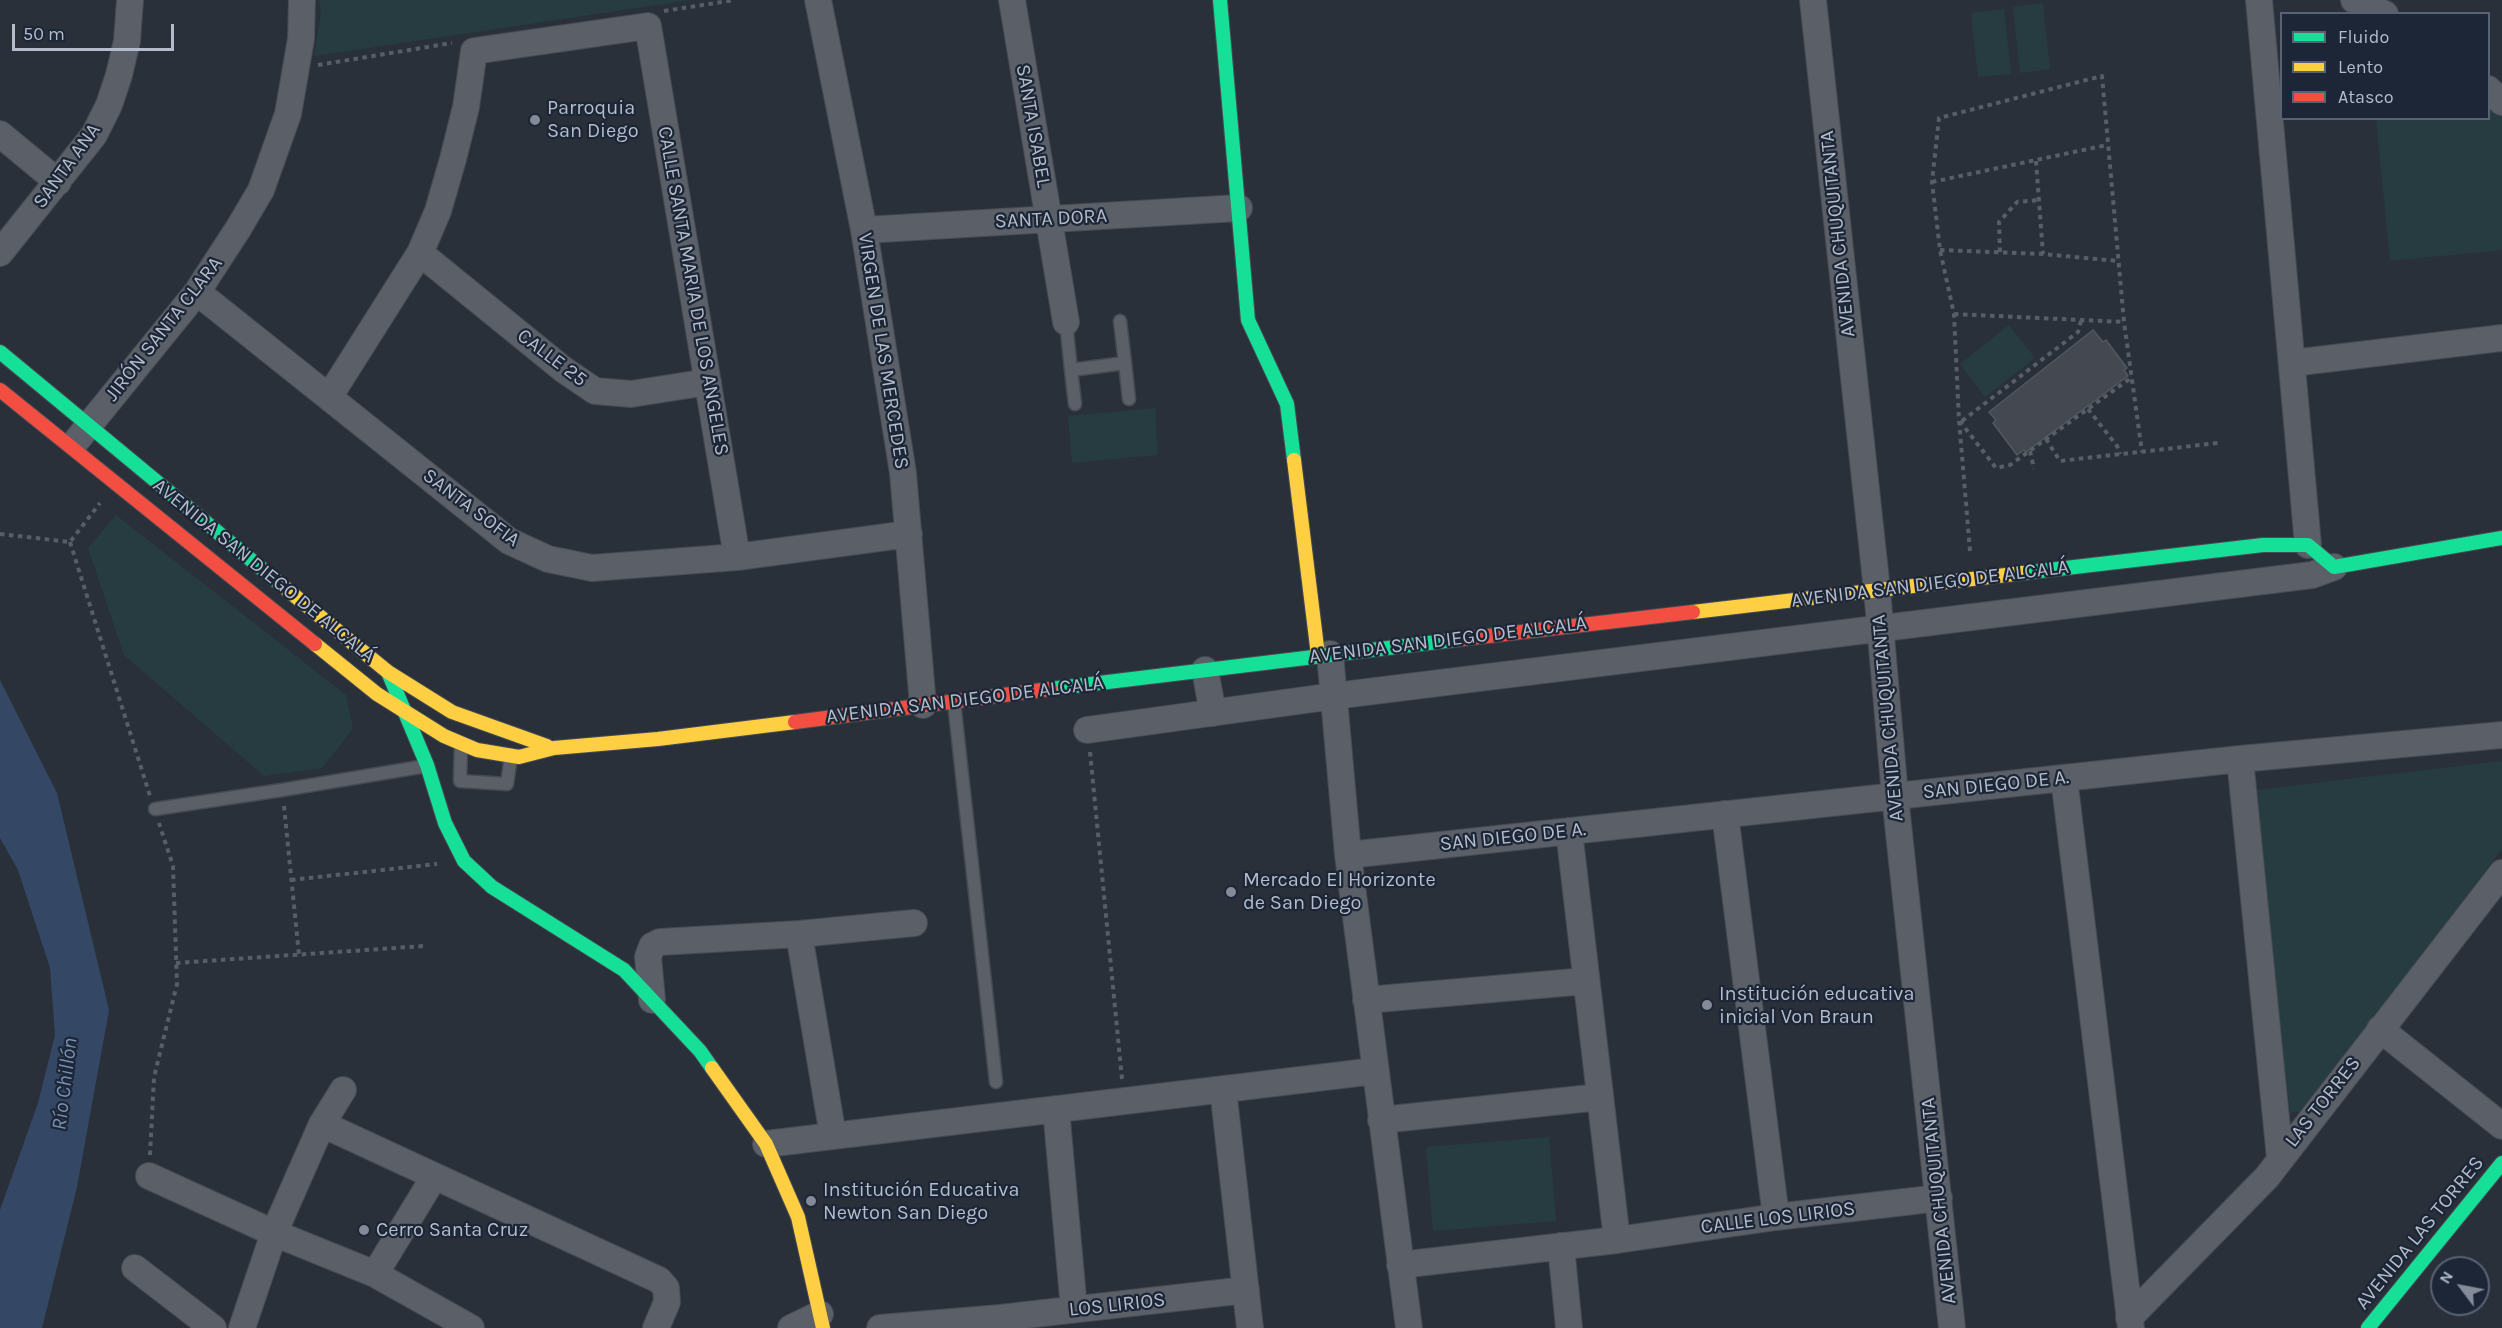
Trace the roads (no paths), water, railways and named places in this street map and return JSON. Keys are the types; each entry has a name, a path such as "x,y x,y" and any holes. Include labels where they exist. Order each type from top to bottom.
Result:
{"street":[{"name":"SANTA ANA","path":"0,253 94,135 119,75 127,41 130,0"},
{"name":"JIRÓN SANTA CLARA","path":"71,448 197,292 261,190 288,114 301,39 302,0"},
{"name":"VIRGEN DE LAS MERCEDES","path":"818,0 864,230 903,473 923,705"},
{"name":"SANTA ISABEL","path":"1012,0 1066,322"},
{"path":"1220,0 1248,320 1287,404 1324,654 1334,696 1348,855 1409,1328"},
{"name":"AVENIDA CHUQUITANTA","path":"1813,0 1877,590 1895,796 1952,1328"},
{"path":"2259,0 2308,545 2334,567"},
{"path":"2354,0 2381,12"},
{"name":"CALLE SANTA MARIA DE LOS ANGELES","path":"420,253 438,211 453,159 466,107 474,51 648,26 737,557"},
{"path":"2490,91 2502,102"},
{"path":"0,134 58,182"},
{"name":"SANTA DORA","path":"864,230 1239,208"},
{"path":"329,397 420,253"},
{"name":"CALLE 25","path":"420,253 564,370 595,391 631,394 708,382"},
{"name":"SANTA SOFIA","path":"197,292 509,541 548,559 592,568 737,557 909,534"},
{"path":"2292,363 2502,338"},
{"name":"AVENIDA SAN DIEGO DE ALCALÁ","path":"0,352 88,427 388,672 452,712 554,748"},
{"name":"AVENIDA SAN DIEGO DE ALCALÁ","path":"0,390 377,694 444,736 461,744 477,750 519,757 554,748 658,739 1324,654 2263,545 2308,545"},
{"name":"AVENIDA SAN DIEGO DE ALCALÁ","path":"1088,730 1334,696 2312,575 2334,567 2502,538"},
{"path":"1205,670 1213,713"},
{"path":"388,672 427,765 447,784 445,822 464,861 492,887 624,970 700,1051 766,1144 798,1217 822,1321 791,1328"},
{"name":"SAN DIEGO DE A.","path":"1348,855 2240,759 2502,735"},
{"path":"2240,759 2280,1158"},
{"path":"2064,778 2130,1323"},
{"path":"1725,814 1776,1217"},
{"path":"1569,831 1617,1240"},
{"name":"LAS TORRES","path":"2130,1323 2267,1177 2502,873"},
{"path":"652,1000 648,957 652,946 660,942 799,934 914,923"},
{"path":"799,934 833,1136"},
{"path":"1366,1000 1586,981"},
{"path":"2380,1029 2502,1126"},
{"path":"766,1144 1375,1071"},
{"path":"1223,1089 1250,1328"},
{"path":"242,1328 274,1233 321,1125 343,1090"},
{"path":"1381,1120 1600,1097"},
{"path":"1056,1109 1074,1309"},
{"path":"321,1125 659,1280 666,1288 667,1302 656,1328"},
{"name":"AVENIDA LAS TORRES","path":"2368,1328 2502,1163"},
{"path":"149,1176 274,1233 375,1274 471,1328"},
{"path":"375,1274 434,1177"},
{"name":"CALLE LOS LIRIOS","path":"1400,1265 1617,1240 1776,1217 1939,1198"},
{"path":"1561,1246 1569,1328"},
{"path":"135,1268 213,1328"},
{"name":"LOS LIRIOS","path":"880,1328 1001,1323 1074,1309 1246,1290"}],"lane":[{"path":"1120,321 1129,399"},
{"path":"1066,322 1075,404"},
{"path":"1071,370 1125,363"},
{"path":"954,701 996,1082"},
{"path":"461,744 447,784 507,784 511,755"},
{"path":"154,809 427,765"}],"water":[{"name":"Río Chillón","path":"0,680 57,793 109,1010 77,1187 42,1328 0,1328 0,1210 38,1103 55,1035 50,968 18,870 0,838"}],"place":[{"name":"Parroquia San Diego","path":"535,120"},
{"name":"Mercado El Horizonte de San Diego","path":"1231,892"},
{"name":"Institución educativa inicial Von Braun","path":"1707,1005"},
{"name":"Institución Educativa Newton San Diego","path":"811,1201"},
{"name":"Cerro Santa Cruz","path":"364,1230"}]}
